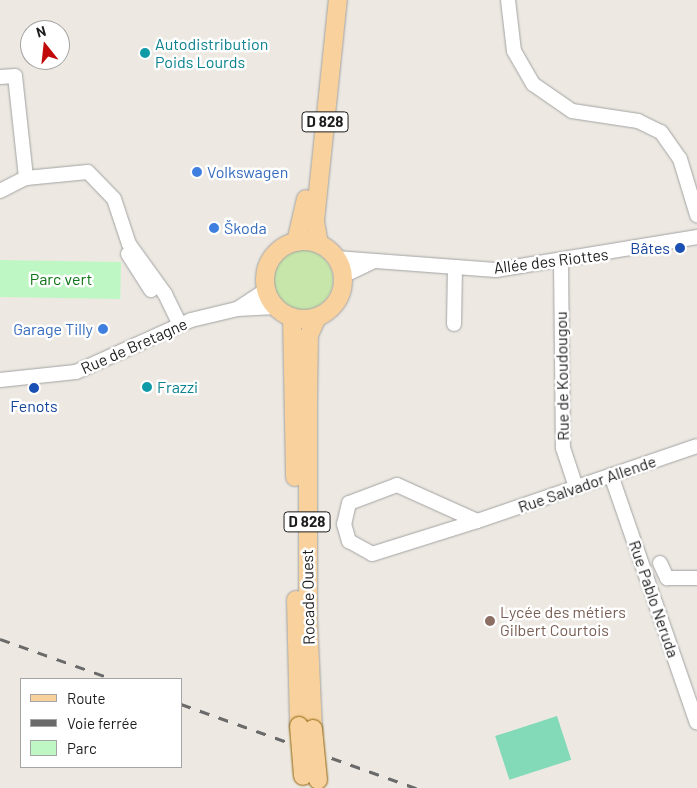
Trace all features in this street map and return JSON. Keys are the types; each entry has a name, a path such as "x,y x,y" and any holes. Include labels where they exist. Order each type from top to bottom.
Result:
{"main road":[{"name":"D 828","path":"296,242 304,220 326,0"},
{"name":"D 828","path":"319,244 315,221 338,0"},
{"path":"296,242 319,244 336,258 343,276 334,305 317,317 292,318 276,308 266,290 268,265 275,255 296,242"},
{"name":"Rocade Ouest","path":"306,727 309,335 317,317"},
{"name":"Rocade Ouest","path":"292,318 306,727 311,783"}],"street":[{"path":"508,0 514,51 533,84 572,111 638,120 661,132 680,159 697,215"},
{"path":"0,77 16,76 26,178"},
{"path":"0,191 26,178 88,172 114,199 129,244 165,294 176,327"},
{"name":"Allée des Riottes","path":"336,258 496,270 561,263 697,237"},
{"path":"343,276 374,261"},
{"name":"Rue de Koudougou","path":"561,263 563,448 576,487"},
{"path":"454,324 456,267"},
{"name":"Rue de Bretagne","path":"237,309 266,290"},
{"name":"Rue de Bretagne","path":"0,380 76,372 176,327 237,309 276,308"},
{"name":"Rue Salvador Allende","path":"477,521 397,486 349,503 344,524 349,541 372,554 477,521 697,446"},
{"name":"Rue Pablo Neruda","path":"611,475 697,723"},
{"path":"660,563 667,578 697,578"}],"green space":[{"path":"303,250 320,255 328,263 333,280 328,297 320,305 303,310 286,305 278,297 273,280 278,263 286,255"},
{"name":"Parc vert","path":"0,260 121,262 120,299 0,297"},
{"path":"557,716 571,760 509,780 495,736"}],"railway":[{"path":"0,639 110,678"},
{"path":"182,704 416,788"}],"place":[{"name":"Autodistribution Poids Lourds","path":"145,53"},
{"name":"Volkswagen","path":"197,172"},
{"name":"Škoda","path":"214,228"},
{"name":"Bâtes","path":"680,248"},
{"name":"Garage Tilly","path":"103,329"},
{"name":"Frazzi","path":"147,387"},
{"name":"Fenots","path":"34,388"},
{"name":"Lycée des métiers Gilbert Courtois","path":"490,621"}]}
